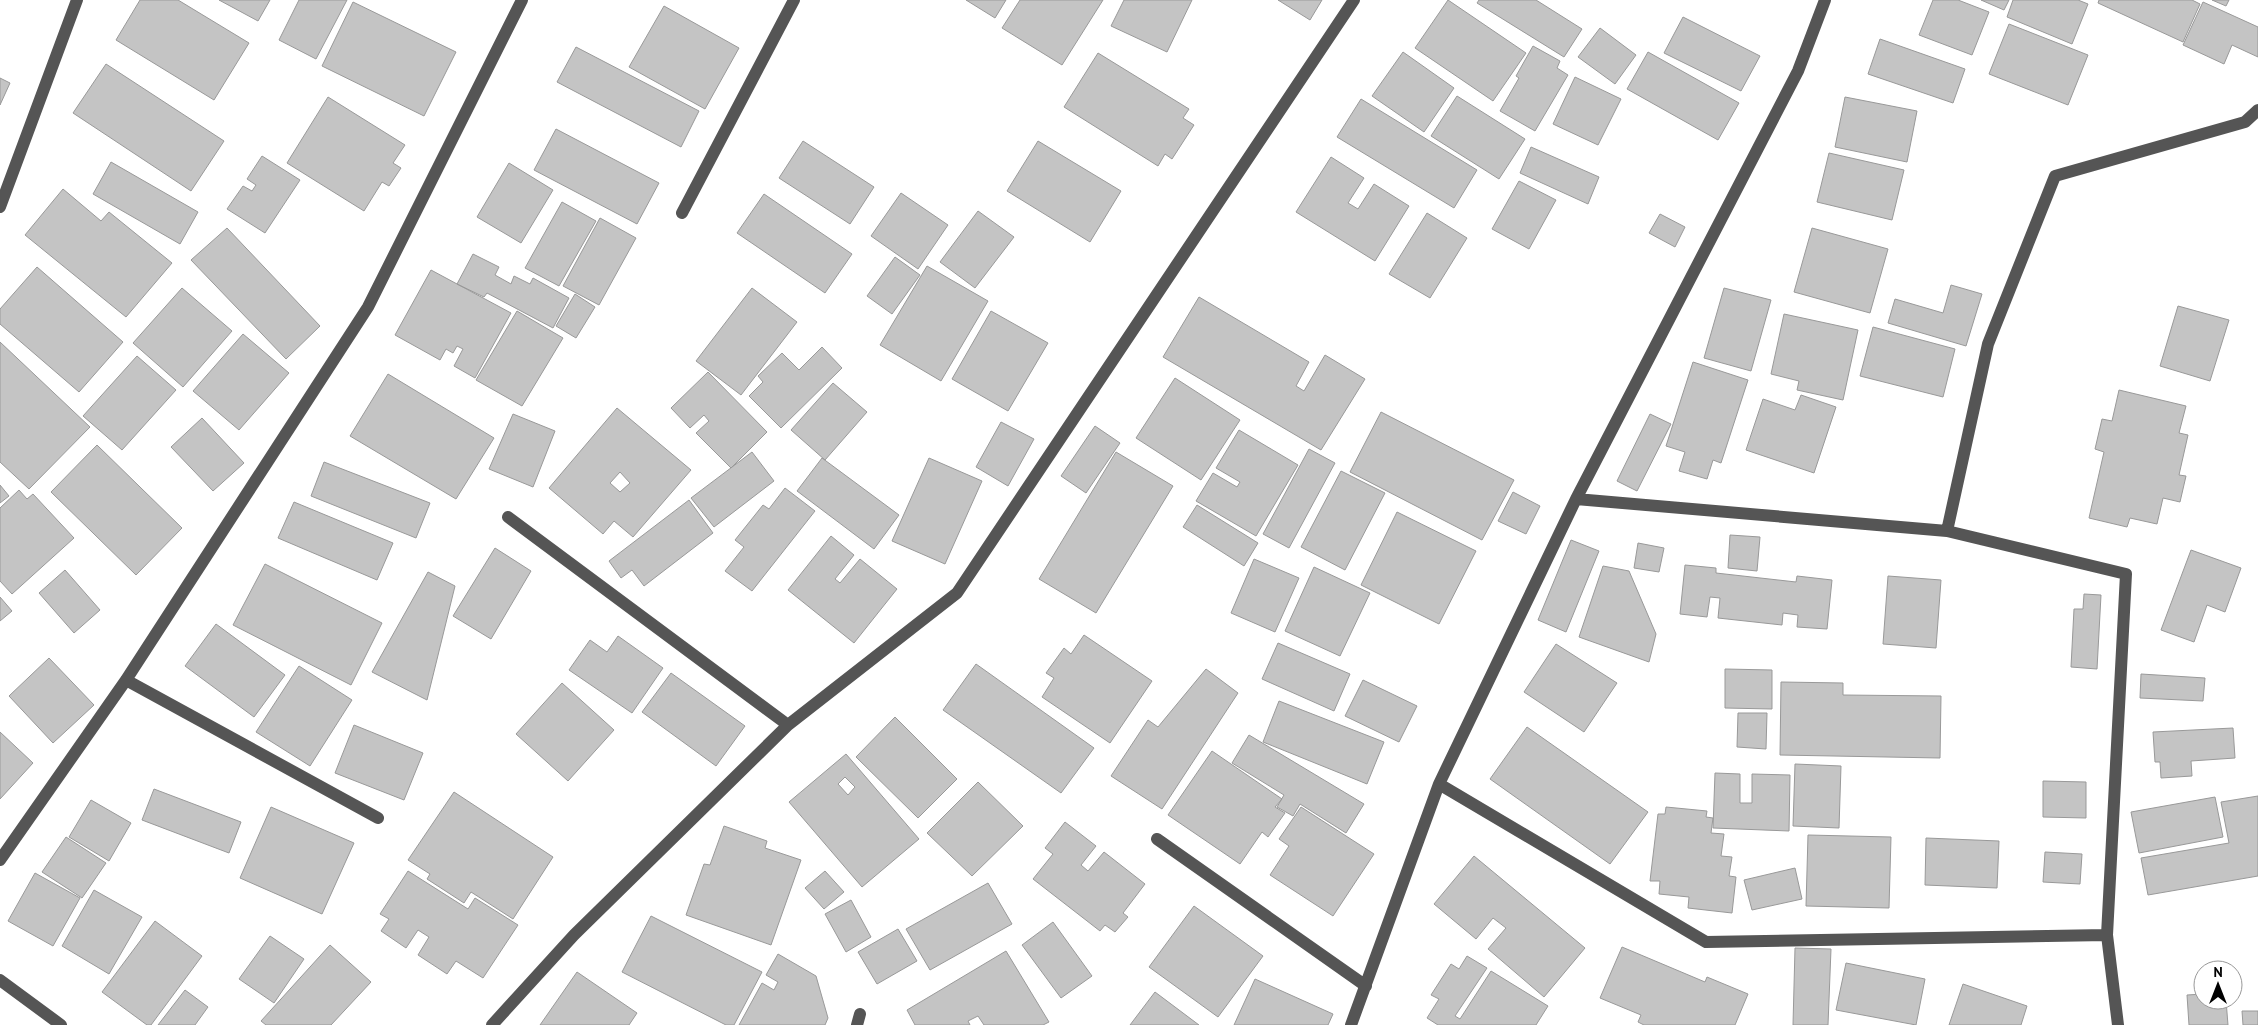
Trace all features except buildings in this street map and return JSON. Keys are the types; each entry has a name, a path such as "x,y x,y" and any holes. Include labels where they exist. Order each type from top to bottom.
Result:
{"street":[{"path":"0,207 77,0"},
{"path":"0,860 126,680 368,307 522,0"},
{"path":"682,213 794,0"},
{"path":"492,1025 574,935 788,725 957,593 1354,0"},
{"path":"1351,1025 1439,784 1576,499 1798,71 1826,0"},
{"path":"1947,531 1988,344 2055,176 2245,122 2258,110"},
{"path":"1576,499 1947,531 2126,574 2107,935 2118,1025"},
{"path":"508,517 788,725"},
{"path":"126,680 378,818"},
{"path":"1439,784 1706,942 2107,935"},
{"path":"1157,839 1366,986"},
{"path":"0,980 62,1025"}]}
